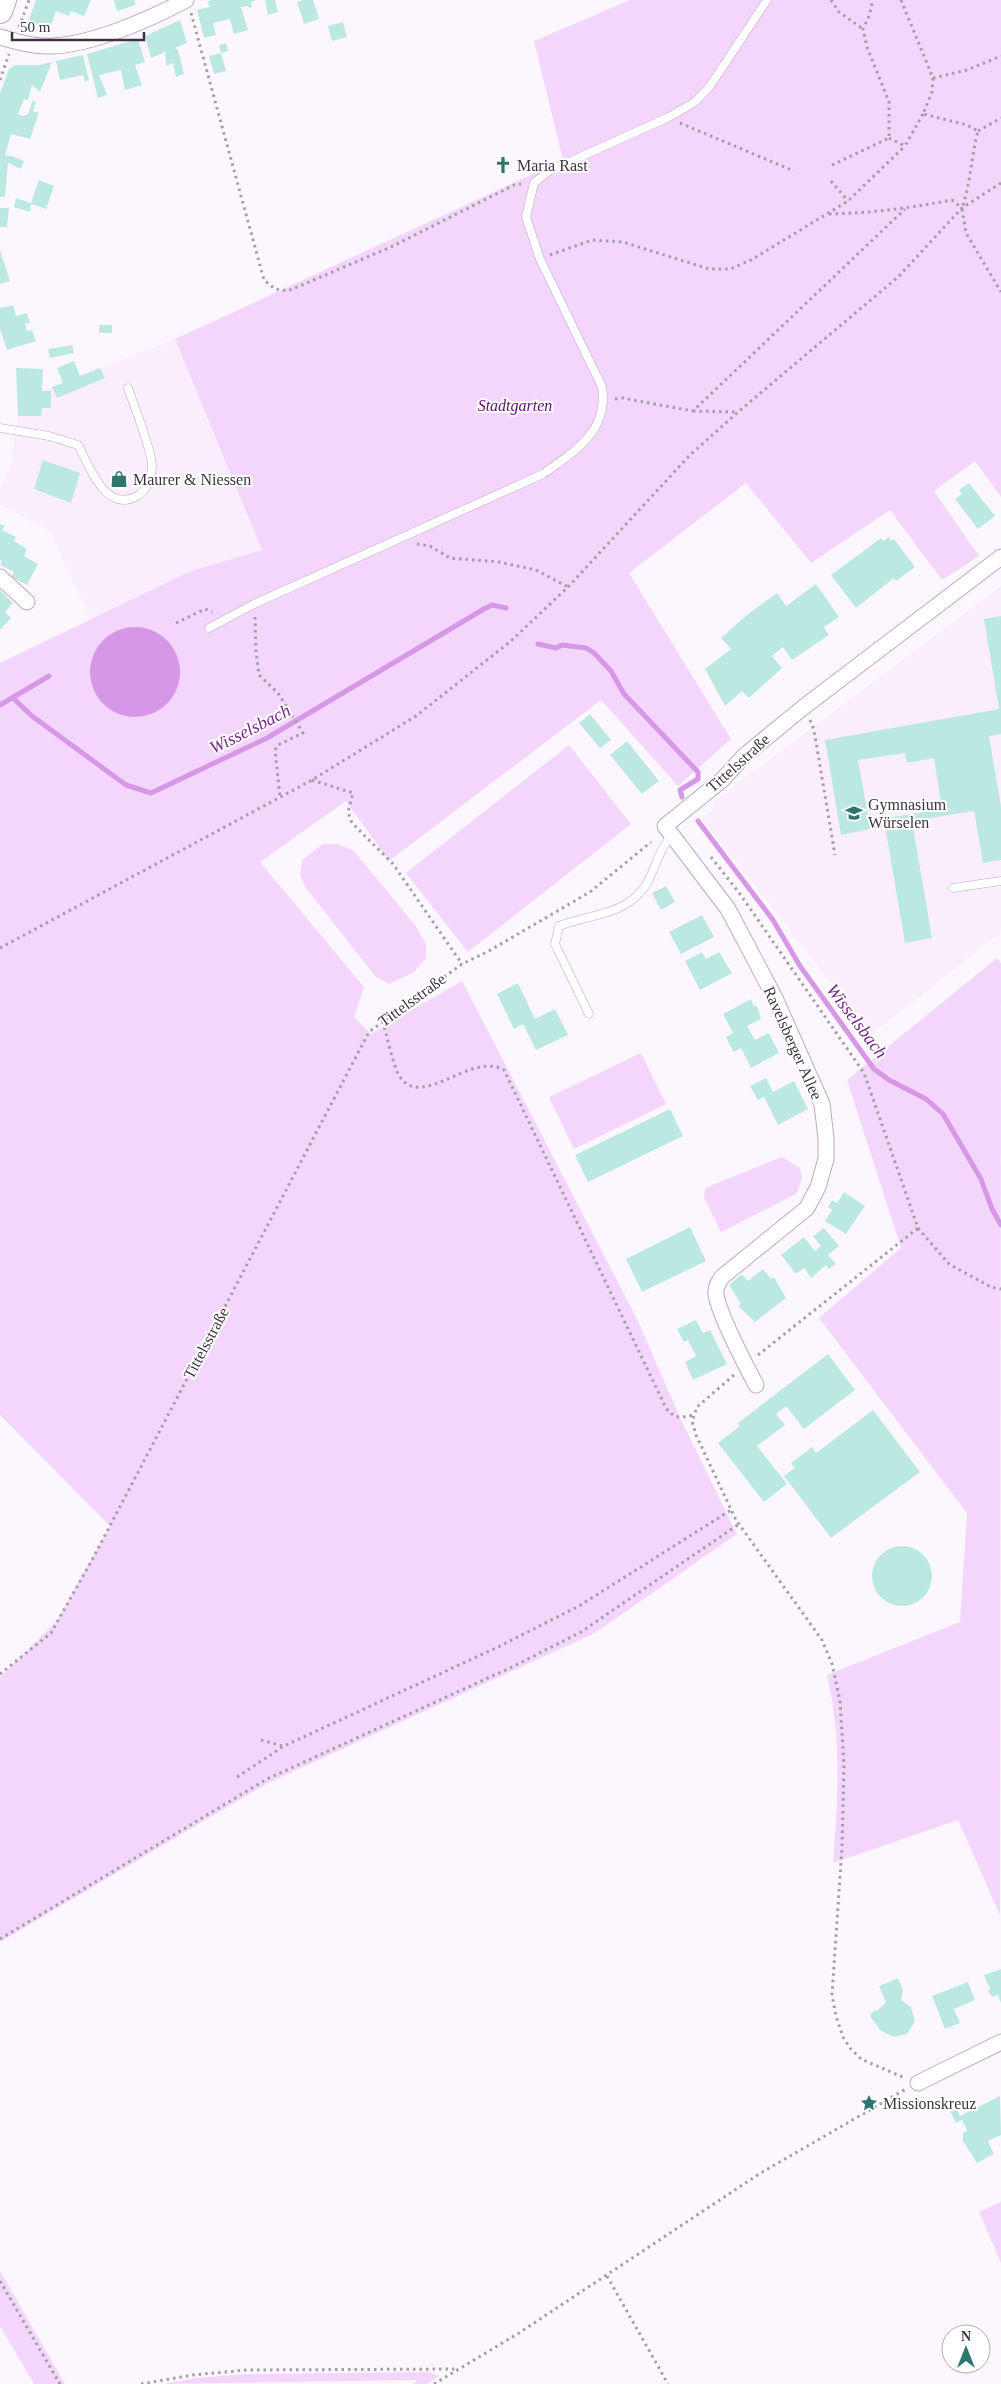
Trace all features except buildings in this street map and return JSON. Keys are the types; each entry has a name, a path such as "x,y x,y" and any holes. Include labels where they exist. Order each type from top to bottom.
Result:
{"main road":[{"path":"0,11 4,0"}],"street":[{"path":"7,39 28,45 53,46 81,40 188,5"},
{"name":"Tittelsstraße","path":"669,831 744,756 805,706 1001,557"},
{"path":"0,576 27,602"},
{"name":"Ravelsberger Allee","path":"669,831 728,909 775,998 822,1104 826,1138 826,1159 818,1187 806,1208 722,1277 717,1285 716,1295 722,1311 756,1385"},
{"path":"918,2083 1001,2042"}],"lane":[{"path":"209,628 254,604 543,474 579,448 601,420 604,400 602,387 540,259 526,216 534,183 549,171 669,117 695,102 710,86 767,0"},
{"path":"0,428 49,436 78,445 100,487 110,496 132,499 141,494 149,482 152,464 128,388"},
{"path":"589,1014 555,944 559,926 623,907 634,900 647,884 669,831"},
{"path":"953,888 1001,881"}],"path":[{"path":"0,80 7,39 29,0"},
{"path":"831,0 839,12 862,29 888,102 888,138"},
{"path":"862,29 869,16 873,0"},
{"path":"540,259 592,240 623,242 708,268 730,269 750,260 848,201 904,146 923,114 932,92 933,78 901,0"},
{"path":"188,5 264,280 275,289 288,290 393,246 514,185 534,183"},
{"path":"933,78 967,70 1001,56"},
{"path":"923,114 967,125 978,132"},
{"path":"669,117 690,129 794,171"},
{"path":"1001,118 978,132 971,157 969,188 962,208 966,233 1001,292"},
{"path":"888,138 904,146"},
{"path":"832,166 888,138"},
{"path":"831,181 848,201"},
{"path":"0,948 312,780 416,716 511,641 568,587 690,455 898,277 962,208 1001,183"},
{"path":"828,214 905,209 952,200 962,208"},
{"path":"692,411 905,209"},
{"path":"604,400 622,398 692,411 738,412"},
{"path":"400,539 430,546 450,558 499,562 536,570 568,587"},
{"path":"254,604 259,675 278,693 303,733 278,745 274,750 280,797"},
{"path":"176,623 205,609 226,618"},
{"path":"805,706 814,730 835,855"},
{"path":"312,780 353,793 348,812 352,823 393,864 462,964"},
{"name":"Tittelsstraße","path":"0,1674 51,1633 92,1560 369,1032 462,964 487,952 590,892 650,843 669,831"},
{"path":"709,854 740,894 864,1073 918,1228 949,1264 991,1287 1001,1289"},
{"path":"383,1021 400,1077 414,1087 432,1086 474,1067 495,1065 504,1070 666,1408 672,1416 678,1418 693,1415"},
{"path":"918,1228 746,1365 697,1407 692,1421 696,1435 739,1524 822,1640 832,1664 840,1700 844,1765 842,1847 832,1995 843,2037 861,2059 918,2083"},
{"path":"237,1777 284,1746 498,1647 579,1606 731,1510"},
{"path":"0,1939 268,1780 512,1667 581,1632 739,1524"},
{"path":"261,1740 284,1746"},
{"path":"434,2384 519,2333 607,2276 758,2174 918,2083"},
{"path":"607,2276 668,2384"},
{"path":"0,2281 60,2384"},
{"path":"141,2384 193,2375 246,2370 457,2369"}],"shaded area":[{"name":"Maurer & Niessen","path":"175,339 262,550 191,571 91,620 50,531 0,505 0,489 10,469 18,416 18,390 43,391"},
{"name":"Gymnasium Würselen","path":"1001,586 1001,932 872,1034 701,818 714,809 713,802"},
{"path":"135,627 152,630 167,640 177,655 180,672 177,689 167,704 152,714 135,717 118,714 103,704 93,689 90,672 93,655 103,640 118,630"}],"green space":[{"name":"Stadtgarten","path":"630,0 1001,0 1001,497 975,461 934,491 979,556 942,580 890,510 811,563 746,483 629,573 731,739 678,786 601,700 389,861 346,801 260,862 364,987 354,1017 371,1034 462,981 637,1319 681,1420 737,1534 595,1633 268,1783 0,1942 0,1677 56,1622 110,1526 0,1415 0,663 191,571 262,550 175,339 563,160 534,41"},
{"path":"569,745 631,824 468,952 406,873"},
{"path":"323,844 338,844 354,851 415,925 426,944 426,958 414,972 389,984 375,976 306,888 300,875 302,860"},
{"path":"997,958 1001,963 1000,1915 958,1820 833,1863 838,1769 835,1722 827,1675 960,1622 967,1513 819,1318 901,1248 847,1080"},
{"path":"641,1053 666,1104 574,1149 549,1097"},
{"path":"782,1157 800,1168 802,1179 796,1194 721,1232 704,1197 705,1188"},
{"path":"1001,2202 1001,2263 979,2212"},
{"path":"0,2271 65,2384 34,2384 0,2326"},
{"path":"429,2372 439,2376 427,2384 413,2384 418,2380 164,2384 195,2378 246,2374"}],"waterway":[{"name":"Wisselsbach","path":"13,698 32,716 126,785 151,793 267,738 484,609 492,605 506,608"},
{"name":"Wisselsbach","path":"538,644 556,648 562,645 586,648 594,653 611,671 624,694 698,772 698,779 680,790 682,797"},
{"path":"0,705 49,676"},
{"name":"Wisselsbach","path":"698,821 773,920 800,966 874,1069 889,1080 926,1099 943,1114 981,1179 992,1209 1001,1225"}],"place":[{"name":"Maria Rast","path":"503,165"},
{"name":"Maurer & Niessen","path":"119,479"},
{"name":"Gymnasium Würselen","path":"854,813"},
{"name":"Missionskreuz","path":"869,2103"}]}
